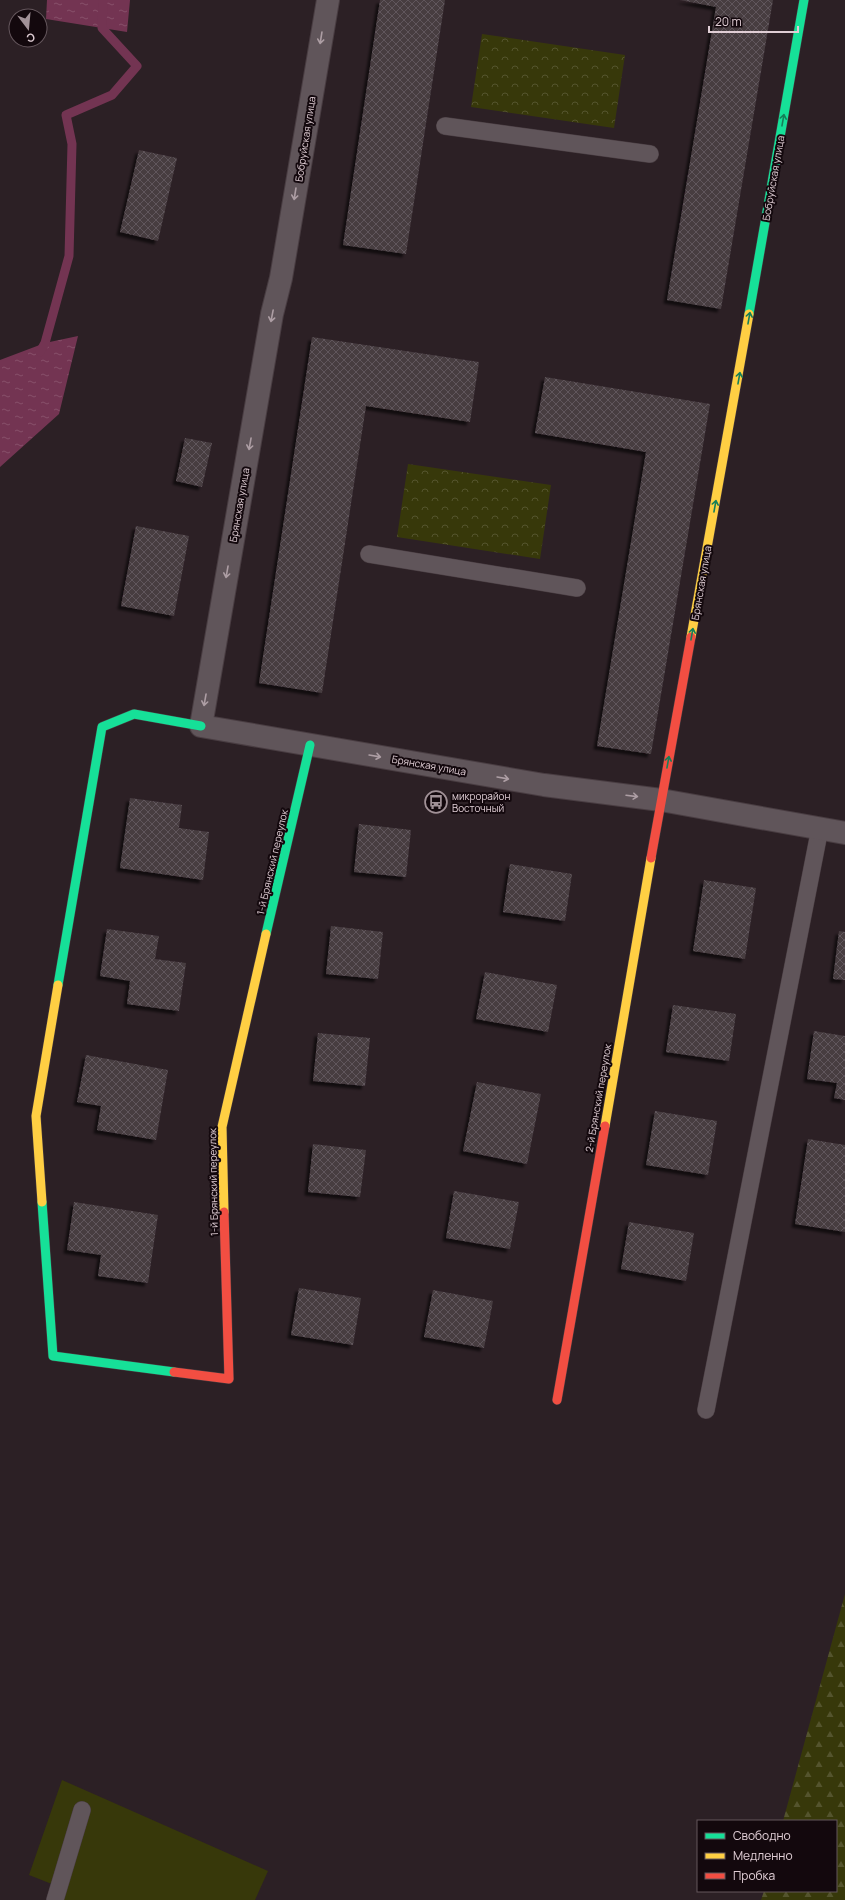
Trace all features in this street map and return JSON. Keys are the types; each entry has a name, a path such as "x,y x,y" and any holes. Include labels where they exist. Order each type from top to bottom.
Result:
{"street":[{"name":"Бобруйская улица","path":"281,278 328,0"},
{"name":"Бобруйская улица","path":"742,356 804,0"},
{"name":"Брянская улица","path":"281,278 272,314 201,726 544,785 661,800 742,356"},
{"name":"1-й Брянский переулок","path":"201,726 134,714 102,727 36,1116 53,1356 228,1379 222,1127 310,745"},
{"path":"661,800 845,833"},
{"name":"2-й Брянский переулок","path":"557,1400 661,800"}],"lane":[{"path":"446,126 650,154"},
{"path":"368,554 577,588"},
{"path":"706,1410 820,828"},
{"path":"55,1900 82,1810"}],"green space":[{"path":"482,34 625,55 614,128 471,107"},
{"path":"408,464 551,485 540,559 397,537"},
{"path":"845,1594 845,1900 761,1900 764,1892 837,1892 837,1820 783,1820"},
{"path":"62,1780 268,1871 255,1900 58,1900 62,1888 29,1875"}],"water":[{"path":"47,0 130,0 127,32 48,19 48,8 47,8"},
{"path":"78,336 59,414 0,467 0,360 45,343"}],"building":[{"path":"380,0 445,0 406,254 343,245"},
{"path":"680,0 773,0 721,309 667,300 716,7"},
{"path":"139,150 177,158 158,241 120,232"},
{"path":"312,337 479,362 470,422 366,406 322,693 259,683"},
{"path":"545,377 710,404 651,754 597,746 646,452 535,433"},
{"path":"185,438 212,443 202,487 176,481"},
{"path":"136,526 189,536 174,616 121,606"},
{"path":"130,798 182,805 179,828 209,832 203,880 120,868"},
{"path":"359,824 411,830 406,877 354,872"},
{"path":"510,864 572,874 565,921 503,912"},
{"path":"704,880 756,888 745,959 693,951"},
{"path":"331,926 383,932 378,979 326,974"},
{"path":"107,929 159,936 155,959 186,963 179,1011 127,1004 130,981 100,976"},
{"path":"839,931 845,932 845,980 833,979"},
{"path":"485,972 557,985 548,1032 476,1019"},
{"path":"673,1005 736,1014 729,1061 666,1052"},
{"path":"814,1031 845,1036 845,1100 834,1098 837,1083 807,1079"},
{"path":"318,1033 370,1038 365,1086 313,1081"},
{"path":"86,1055 168,1070 156,1140 97,1130 101,1106 77,1102"},
{"path":"477,1082 541,1094 527,1164 463,1151"},
{"path":"655,1111 717,1121 708,1175 646,1165"},
{"path":"808,1139 845,1145 845,1232 795,1224"},
{"path":"313,1144 366,1150 360,1197 308,1192"},
{"path":"454,1191 519,1202 510,1249 446,1238"},
{"path":"74,1202 158,1215 148,1283 98,1276 101,1255 67,1250"},
{"path":"629,1222 694,1233 686,1281 621,1269"},
{"path":"299,1288 361,1298 353,1345 291,1335"},
{"path":"433,1290 493,1301 484,1348 424,1337"}],"waterway":[{"path":"40,352 45,343 69,256 72,144 66,115 112,95 137,66 102,28 103,0"}],"traffic: fast":[{"path":"749,314 804,0"},
{"path":"58,985 102,727 134,714 201,726"},
{"path":"266,934 310,745"},
{"path":"42,1202 53,1356 174,1372"}],"traffic: slow":[{"path":"691,637 749,314"},
{"path":"605,1126 651,858"},
{"path":"224,1212 222,1127 266,934"},
{"path":"42,1202 36,1116 58,985"}],"traffic: jam":[{"path":"651,858 691,637"},
{"path":"557,1400 605,1126"},
{"path":"174,1372 229,1379 224,1212"}],"place":[{"name":"микрорайон Восточный","path":"436,802"}]}
